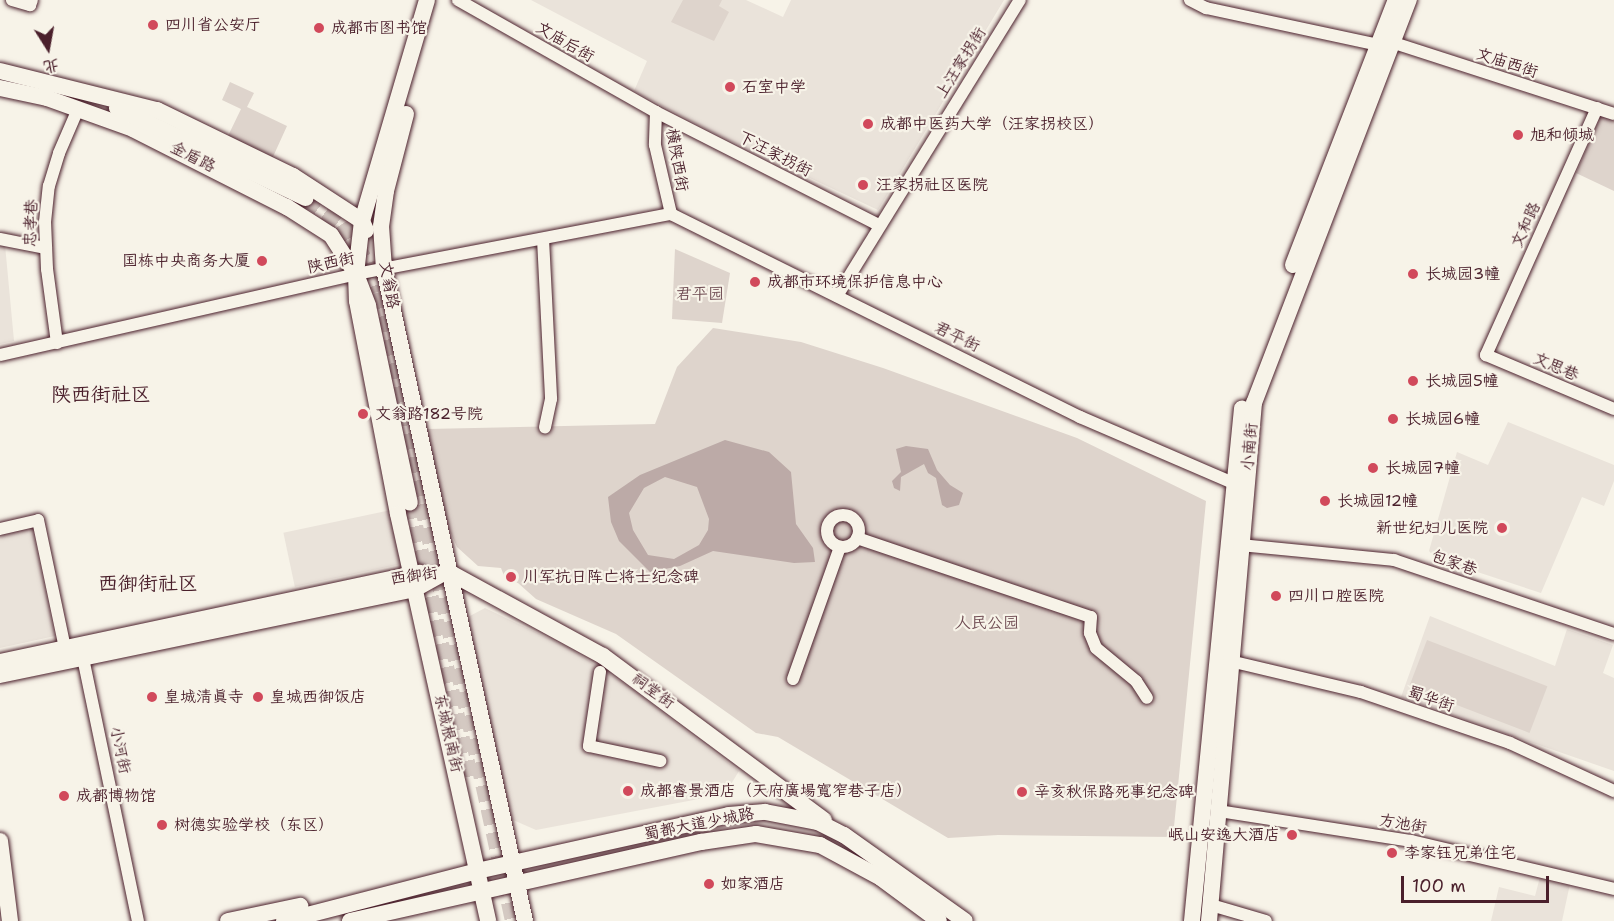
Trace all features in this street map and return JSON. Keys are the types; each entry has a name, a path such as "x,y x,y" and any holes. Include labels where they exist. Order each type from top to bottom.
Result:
{"main road":[{"name":"文翁路","path":"413,581 358,310 356,274 362,221 427,0"},
{"name":"文翁路","path":"435,0 386,191 381,226 384,269 447,572"},
{"name":"小南街","path":"1210,913 1220,811 1230,661 1257,387 1385,44 1395,0"},
{"name":"小南街","path":"1192,921 1233,483 1243,406 1251,373 1385,44 1409,0"},
{"name":"金盾路","path":"0,71 52,85 142,117 306,198"},
{"name":"金盾路","path":"52,85 107,94 157,110 293,176 362,221"},
{"name":"金盾路","path":"0,88 78,109 182,151 287,207 331,235 356,274"},
{"path":"362,221 384,269"},
{"name":"文翁路","path":"356,274 375,331 410,503"},
{"path":"447,572 525,921"},
{"name":"西御街","path":"0,675 82,658 447,572"},
{"name":"祠堂街","path":"447,572 603,656 844,835"},
{"name":"西御街","path":"0,662 413,581"},
{"name":"东城根南街","path":"413,581 488,921"},
{"name":"蜀都大道少城路","path":"402,889 729,815 765,812 818,822 844,835 965,921"},
{"name":"蜀都大道少城路","path":"407,910 701,842 756,834 820,845 881,878 939,921"},
{"path":"0,841 9,918"},
{"path":"228,921 402,889"},
{"path":"284,921 402,889"},
{"path":"0,896 9,918"},
{"path":"350,921 407,910"},
{"path":"373,921 407,910"}],"street":[{"path":"12,0 30,5 32,0"},
{"name":"文庙后街","path":"458,0 656,112"},
{"name":"上汪家拐街","path":"837,296 1020,0"},
{"name":"文庙西街","path":"1190,0 1206,8 1385,44 1614,114"},
{"name":"文和路","path":"1486,355 1597,108"},
{"name":"忠孝巷","path":"57,343 46,248 49,186 78,109"},
{"name":"横陕西街","path":"656,112 655,145 671,214"},
{"name":"下汪家拐街","path":"656,112 879,225"},
{"name":"陕西街","path":"0,354 356,274 671,214"},
{"name":"君平街","path":"671,214 1080,417 1233,483"},
{"path":"0,239 46,248"},
{"path":"543,239 550,399 545,427"},
{"name":"文思巷","path":"1486,355 1614,409"},
{"path":"844,515 853,519 858,528 857,538 850,545 840,547 828,536 827,526 834,517 844,515"},
{"path":"0,529 38,520 65,648"},
{"path":"857,538 1091,616 1090,633 1096,648 1136,681 1147,698"},
{"name":"包家巷","path":"1241,545 1394,560 1614,634"},
{"path":"793,678 840,547"},
{"name":"小河街","path":"82,658 138,921"},
{"name":"蜀华街","path":"1230,661 1361,692 1510,743 1614,790"},
{"path":"600,672 589,746 660,761"},
{"name":"方池街","path":"1220,811 1411,841 1614,889"},
{"path":"1210,913 1266,921"}],"shaded area":[{"path":"531,0 746,0 783,17 791,0 1004,0 878,210 714,133 634,91 647,61"},
{"path":"0,245 5,245 14,341 0,344"},
{"name":"新世纪妇儿医院","path":"1508,422 1614,465 1614,481 1604,506 1582,497 1541,593 1435,558 1429,551 1457,452 1488,465"},
{"path":"725,440 769,452 791,472 796,524 813,548 815,562 794,563 713,551 680,566 650,572 619,541 611,522 608,497 640,475","holes":["665,477 697,487 709,519 708,530 699,545 674,559 648,555 633,530 629,513 644,488"]},
{"path":"906,446 928,449 937,470 950,485 963,493 959,505 947,508 942,505 936,478 928,473 924,464 901,477 900,491 894,488 892,481 901,472 896,449"},
{"path":"391,510 402,564 295,587 283,533"},
{"path":"32,526 55,636 0,648 0,533"},
{"path":"485,608 569,648 628,686 739,771 725,794 536,830 506,817 466,618"},
{"path":"1430,616 1555,666 1567,629 1613,645 1603,673 1614,678 1614,771 1401,697"},
{"path":"1540,877 1570,884 1562,921 1491,921 1499,887 1535,896"}],"green space":[{"path":"683,0 722,0 719,6 729,12 714,41 671,22"},
{"path":"230,82 254,93 247,107 287,126 272,159 227,138 241,109 222,100"},
{"path":"1601,115 1614,120 1614,191 1576,173"},
{"name":"君平园","path":"675,249 730,273 722,323 672,319"},
{"name":"人民公园","path":"713,328 801,342 883,368 1077,438 1206,501 1173,837 998,835 948,838 778,737 756,733 616,634 536,599 518,583 506,581 501,568 478,566 457,547 448,527 427,429 655,424 677,367"},
{"path":"1427,640 1547,686 1530,733 1409,687"}],"tunnel":[{"path":"306,198 342,224 367,263 376,293 513,921"},
{"path":"410,503 471,780"}],"place":[{"name":"四川省公安厅","path":"153,25"},
{"name":"成都市图书馆","path":"319,28"},
{"name":"石室中学","path":"730,87"},
{"name":"成都中医药大学（汪家拐校区）","path":"868,124"},
{"name":"旭和倾城","path":"1518,135"},
{"name":"汪家拐社区医院","path":"863,185"},
{"name":"国栋中央商务大厦","path":"262,261"},
{"name":"长城园3幢","path":"1413,274"},
{"name":"成都市环境保护信息中心","path":"755,282"},
{"name":"长城园5幢","path":"1413,381"},
{"name":"文翁路182号院","path":"363,414"},
{"name":"长城园6幢","path":"1393,419"},
{"name":"长城园7幢","path":"1373,468"},
{"name":"长城园12幢","path":"1325,501"},
{"name":"新世纪妇儿医院","path":"1502,528"},
{"name":"川军抗日阵亡将士纪念碑","path":"511,577"},
{"name":"四川口腔医院","path":"1276,596"},
{"name":"皇城清真寺","path":"152,697"},
{"name":"皇城西御饭店","path":"258,697"},
{"name":"成都睿景酒店（天府廣場寬窄巷子店）","path":"628,791"},
{"name":"辛亥秋保路死事纪念碑","path":"1022,792"},
{"name":"成都博物馆","path":"64,796"},
{"name":"树德实验学校（东区）","path":"162,825"},
{"name":"岷山安逸大酒店","path":"1292,835"},
{"name":"李家钰兄弟住宅","path":"1392,853"},
{"name":"如家酒店","path":"709,884"}],"district":[{"name":"陕西街社区","path":"101,394"},
{"name":"西御街社区","path":"148,583"}]}
